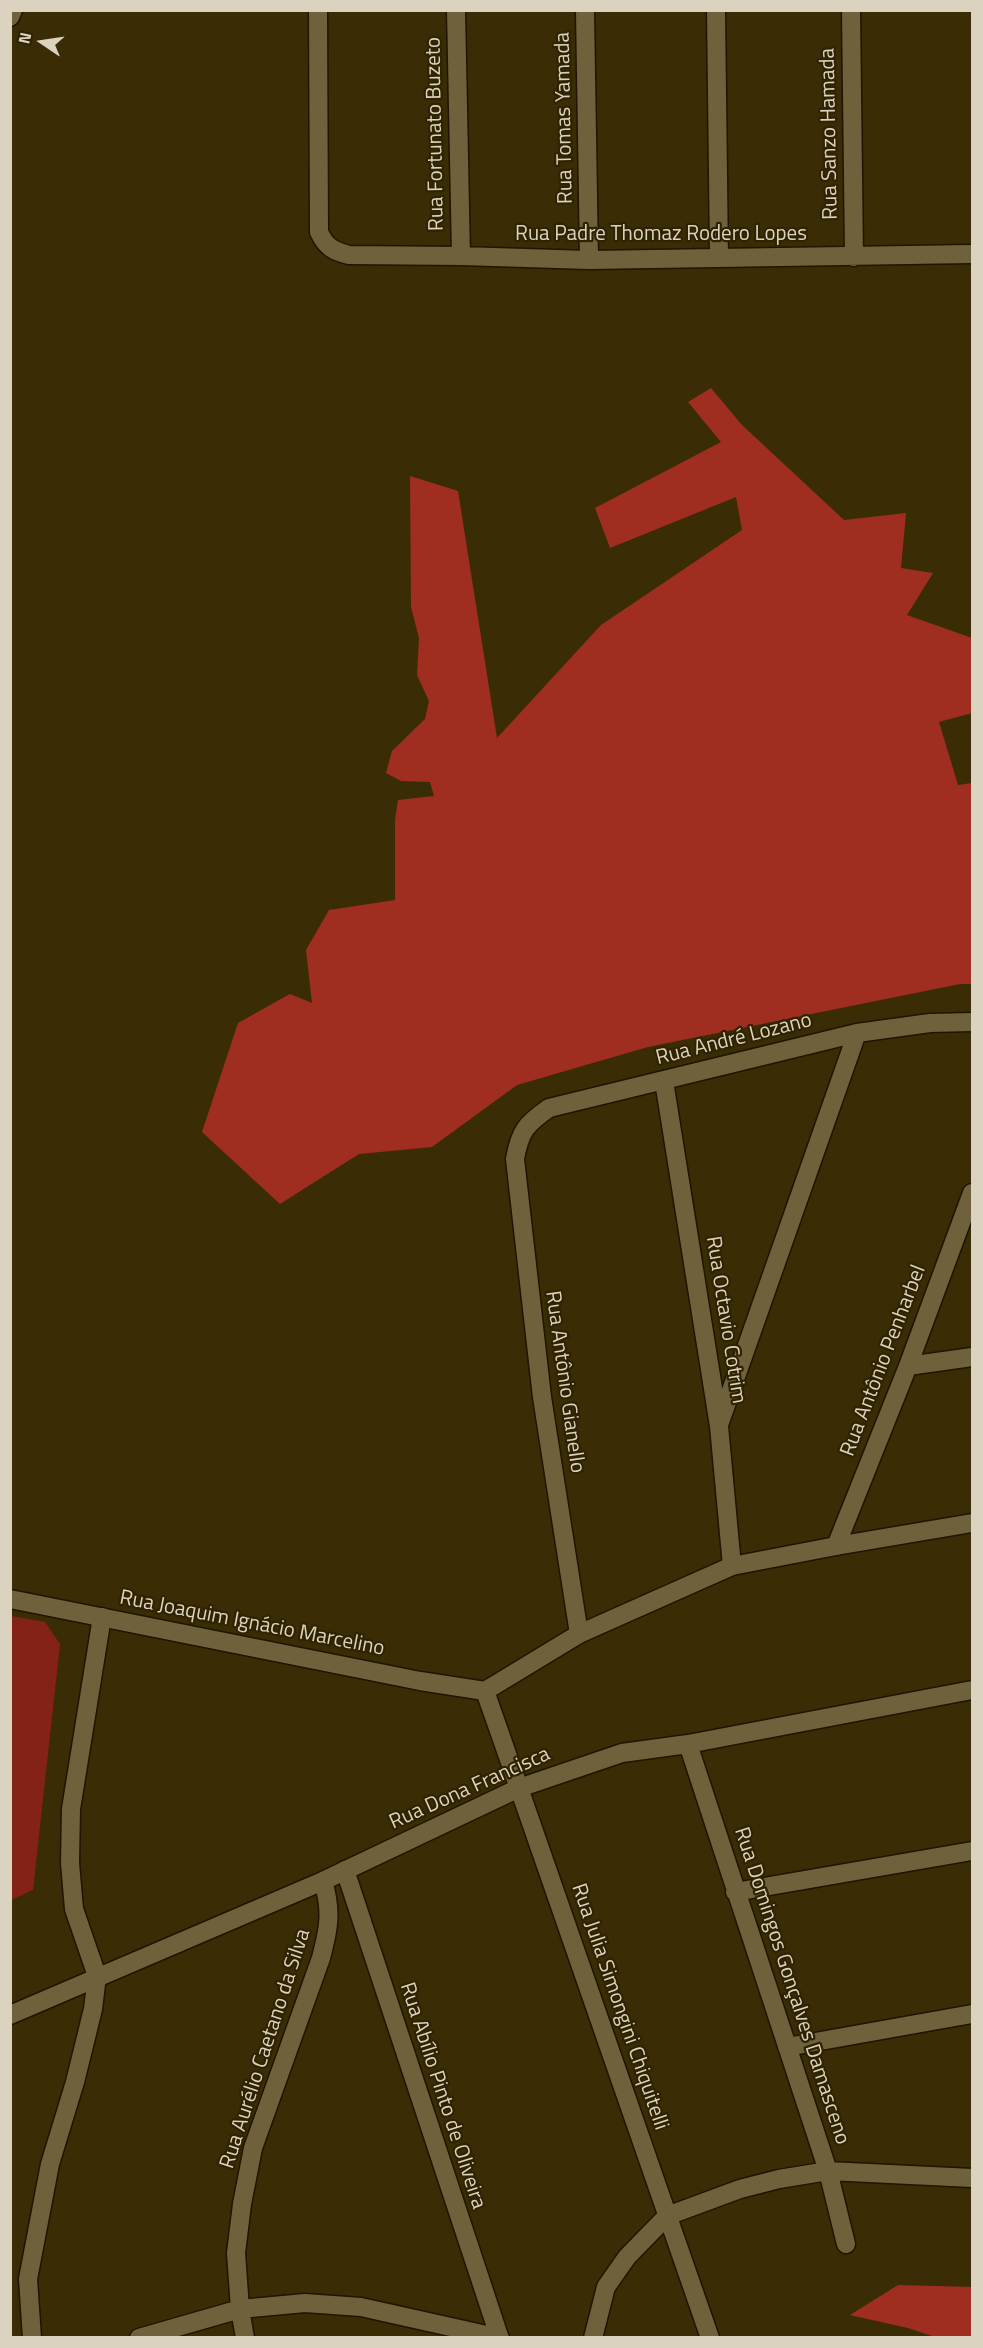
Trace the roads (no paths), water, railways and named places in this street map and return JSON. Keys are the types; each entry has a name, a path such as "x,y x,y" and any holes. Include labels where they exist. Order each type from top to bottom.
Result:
{"street":[{"path":"10,17 13,10"},
{"name":"Rua Padre Thomaz Rodero Lopes","path":"318,10 319,232 324,244 334,252 349,255 590,260 972,254"},
{"name":"Rua Fortunato Buzeto","path":"456,10 461,256"},
{"name":"Rua Tomas Yamada","path":"585,10 590,260"},
{"path":"716,10 719,258"},
{"name":"Rua Sanzo Hamada","path":"851,10 854,257"},
{"name":"Rua André Lozano","path":"519,1136 531,1121 549,1108 664,1081 756,1056 856,1034 930,1023 972,1022"},
{"path":"719,1426 856,1034"},
{"name":"Rua Octavio Cotrim","path":"664,1081 719,1426 732,1566"},
{"name":"Rua Antônio Gianello","path":"519,1136 514,1159 540,1386 579,1634"},
{"name":"Rua Antônio Penharbel","path":"836,1545 908,1366 972,1193"},
{"path":"908,1366 972,1357"},
{"path":"485,1691 579,1634 732,1566 836,1545 972,1523"},
{"name":"Rua Joaquim Ignácio Marcelino","path":"10,1599 420,1681 485,1691"},
{"path":"32,2337 28,2279 50,2164 75,2082 93,2009 97,1976 74,1909 70,1863 71,1809 102,1617"},
{"name":"Rua Dona Francisca","path":"10,2015 323,1881 519,1788 622,1753 688,1744 972,1690"},
{"name":"Rua Julia Simongini Chiquitelli","path":"485,1691 710,2337"},
{"name":"Rua Domingos Gonçalves Damasceno","path":"688,1744 828,2171 846,2244"},
{"path":"735,1892 972,1851"},
{"name":"Rua Abílio Pinto de Oliveira","path":"345,1870 500,2337"},
{"name":"Rua Aurélio Caetano da Silva","path":"245,2337 240,2309 236,2253 242,2204 253,2148 321,1959 329,1927 329,1902 323,1881"},
{"path":"787,2047 972,2014"},
{"path":"593,2337 606,2287 627,2257 667,2216 740,2189 779,2179 828,2171 972,2178"},
{"path":"139,2337 240,2309 305,2303 361,2307 500,2337"}]}
